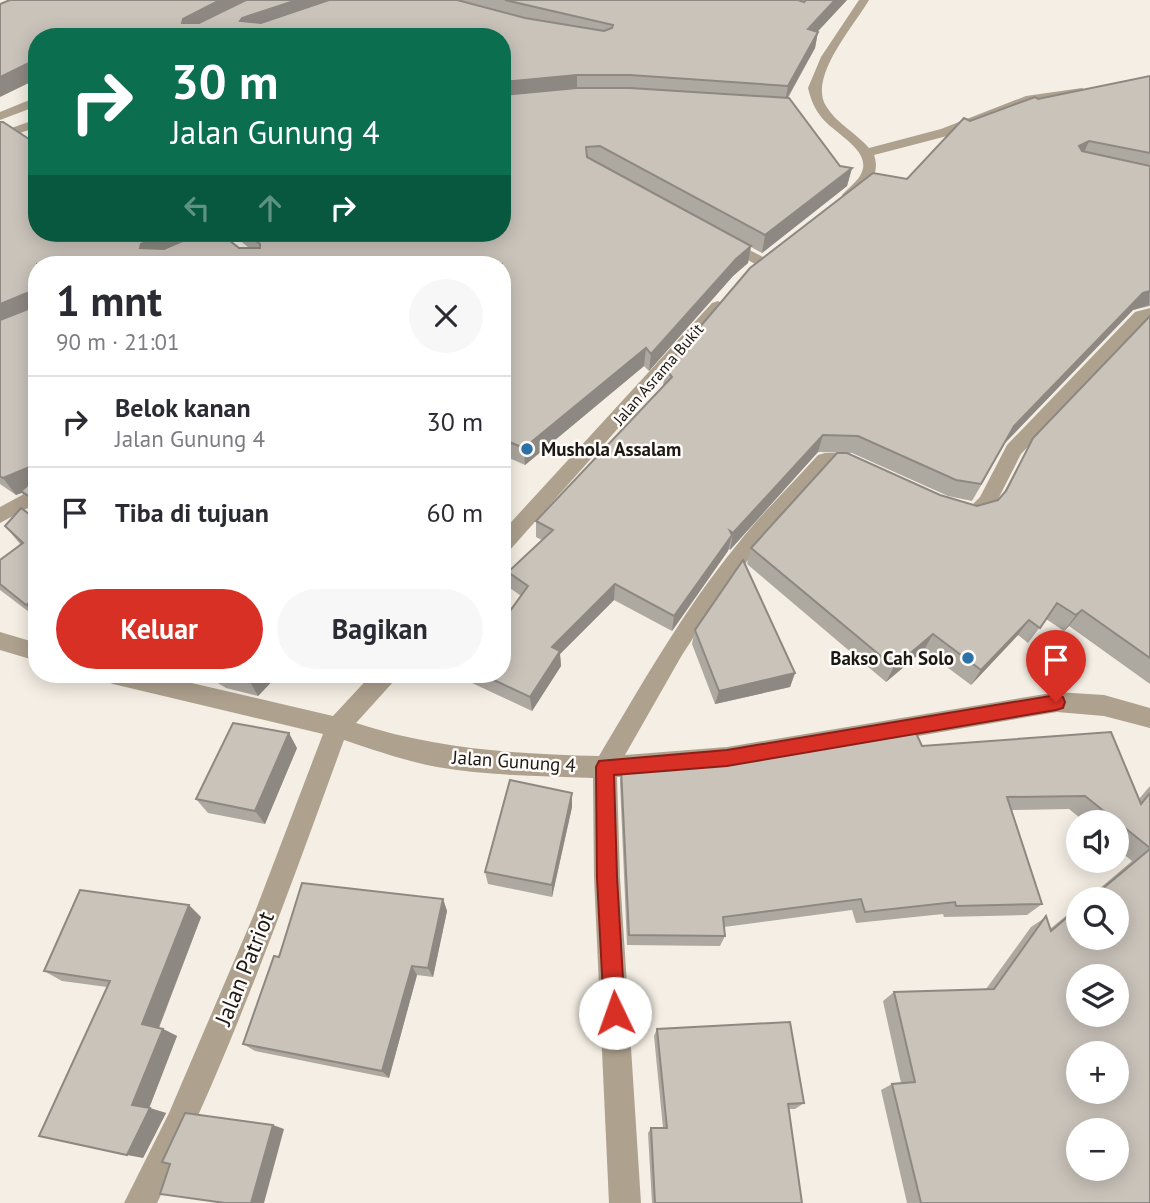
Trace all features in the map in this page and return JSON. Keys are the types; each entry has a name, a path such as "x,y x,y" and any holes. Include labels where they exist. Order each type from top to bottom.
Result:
{"street":[{"path":"837,204 856,190 869,175 873,162 868,152 823,111 817,101 815,81 864,0"},
{"path":"868,152 952,130 1030,99 1102,90"},
{"path":"0,116 28,105"},
{"path":"804,110 823,111"},
{"path":"0,136 28,125"},
{"path":"714,236 767,259 747,275"},
{"name":"Jalan Asrama Bukit","path":"511,537 655,380 731,290"},
{"path":"940,504 970,513 980,510 987,502 1014,450 1141,316 1150,313"},
{"path":"625,1203 607,877 605,767 674,649 737,559 762,529 825,460 844,460 868,471"},
{"path":"0,516 28,499"},
{"path":"0,640 28,649"},
{"name":"Jalan Gunung 4","path":"151,683 337,727 390,746 438,756 522,765 605,767 727,758 1056,702 1083,701 1118,706 1150,718"},
{"path":"337,727 378,683"},
{"name":"Jalan Patriot","path":"140,1203 186,1111 267,914 337,727"}],"building":[{"path":"10,0 220,0 183,19 182,23 199,23 246,0 297,0 242,18 240,21 261,23 329,0 457,0 525,18 604,31 613,25 505,0 835,0 808,29 818,32 788,86 630,75 577,75 511,81 511,28 28,28 28,63 0,77 0,4"},
{"path":"1150,76 1150,153 1089,141 1079,146 1082,151 1150,166 1150,291 1143,293 1014,426 981,484 956,480 858,436 823,435 733,533 730,531 732,535 674,616 615,584 552,647 560,651 530,697 500,683 511,683 511,610 528,586 511,574 511,569 553,530 536,521 672,377 665,368 750,268 873,173 907,179 964,118 970,121 1035,97 1038,99"},
{"path":"577,88 630,88 789,98 840,166 852,168 765,235 600,146 586,147 587,157 751,246 736,259 651,354 646,348 524,448 511,443 511,256 28,256 28,309 27,293 0,304 0,122 28,138 28,242 146,242 140,248 164,249 180,242 231,242 239,248 260,248 257,242 511,242 511,94"},
{"path":"28,309 28,496 21,491 27,486 27,468 3,478 0,476 0,320"},
{"path":"1150,316 1150,658 1082,610 1076,615 1057,603 1040,628 1029,620 981,670 933,634 894,667 751,548 837,453 847,453 940,495 977,506 998,500 1006,491 1033,438"},
{"path":"21,508 28,513 26,605 0,584 0,560 23,543 5,526"},
{"path":"743,560 795,673 719,691 695,630"},
{"path":"233,723 289,733 255,811 196,799"},
{"path":"915,731 922,746 1111,732 1141,804 1150,793 1150,848 1129,831 1129,810 1102,810 1085,796 1007,797 1042,904 956,906 955,902 865,912 861,899 723,917 725,936 629,935 621,768 755,757"},
{"path":"510,780 572,793 552,885 485,872"},
{"path":"1150,849 1150,1203 921,1203 892,1084 915,1082 894,992 994,989 1046,916 1051,931 1066,918 1066,950 1129,950 1129,887 1105,887 1121,873 1129,873 1129,867"},
{"path":"302,883 443,899 428,968 412,966 382,1071 243,1044 274,956 279,957"},
{"path":"80,890 189,905 142,1024 163,1029 132,1105 150,1108 127,1155 39,1136 110,981 44,971"},
{"path":"790,1022 804,1103 788,1104 802,1203 655,1203 651,1128 667,1128 657,1029"},
{"path":"185,1113 273,1125 251,1203 225,1203 160,1194 170,1164 162,1162"}],"place":[{"name":"Mushola Assalam","path":"527,449"},
{"name":"Bakso Cah Solo","path":"968,658"}],"route":[{"path":"615,1013 607,877 605,767 727,758 1056,702"}]}
